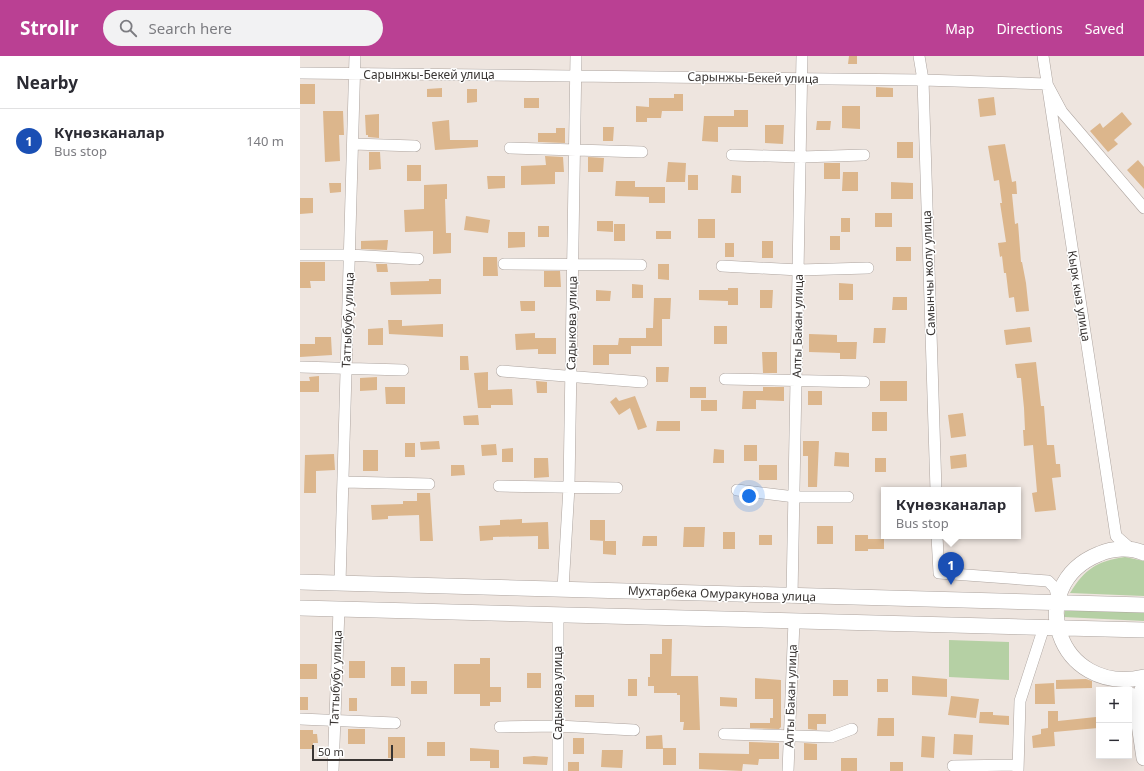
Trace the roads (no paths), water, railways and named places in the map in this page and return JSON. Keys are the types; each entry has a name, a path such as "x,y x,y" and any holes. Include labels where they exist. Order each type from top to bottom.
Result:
{"main road":[{"path":"1138,551 1114,549 1103,552 1092,556 1073,571 1061,591 1051,627 1062,639 1075,660 1095,674 1113,680 1132,680 1144,677"},
{"name":"Мухтарбека Омуракунова улица","path":"300,582 792,597 1144,605"},
{"name":"Мухтарбека Омуракунова улица","path":"300,608 1144,630"},
{"path":"1113,680 1122,687"},
{"path":"1137,712 1139,696 1144,686"},
{"path":"1132,701 1137,712 1144,758"}],"street":[{"name":"Таттыбубу улица","path":"340,583 355,56"},
{"name":"Садыкова улица","path":"563,589 569,487 576,56"},
{"name":"Алты Бакан улица","path":"792,597 802,56"},
{"name":"Самынчы жолу улица","path":"919,56 923,80 936,487"},
{"name":"Кырк кыз улица","path":"1043,56 1116,536"},
{"name":"Сарынжы-Бекей улица","path":"300,73 923,80 1047,84"},
{"path":"1047,84 1062,112 1144,208"},
{"path":"353,144 415,146"},
{"path":"510,148 642,152"},
{"path":"732,155 801,157 864,155"},
{"path":"300,255 350,255 418,259"},
{"path":"504,264 641,265"},
{"path":"722,266 799,270 868,268"},
{"path":"300,368 403,370"},
{"path":"502,371 642,382"},
{"path":"725,379 864,382"},
{"path":"344,482 429,484"},
{"path":"499,486 617,488"},
{"path":"737,490 795,497 848,497"},
{"path":"1103,552 1116,536 1138,551"},
{"path":"937,539 938,573 1048,581 1055,588 1058,603"},
{"name":"Таттыбубу улица","path":"333,771 339,609"},
{"name":"Садыкова улица","path":"558,614 558,771"},
{"name":"Алты Бакан улица","path":"788,771 794,621"},
{"path":"952,766 1018,768 1020,701 1051,627"},
{"path":"300,719 396,724"},
{"path":"500,726 558,726 634,730"},
{"path":"724,734 831,738 852,729"}],"place":[{"name":"Күнөзканалар","path":"951,585"}]}
